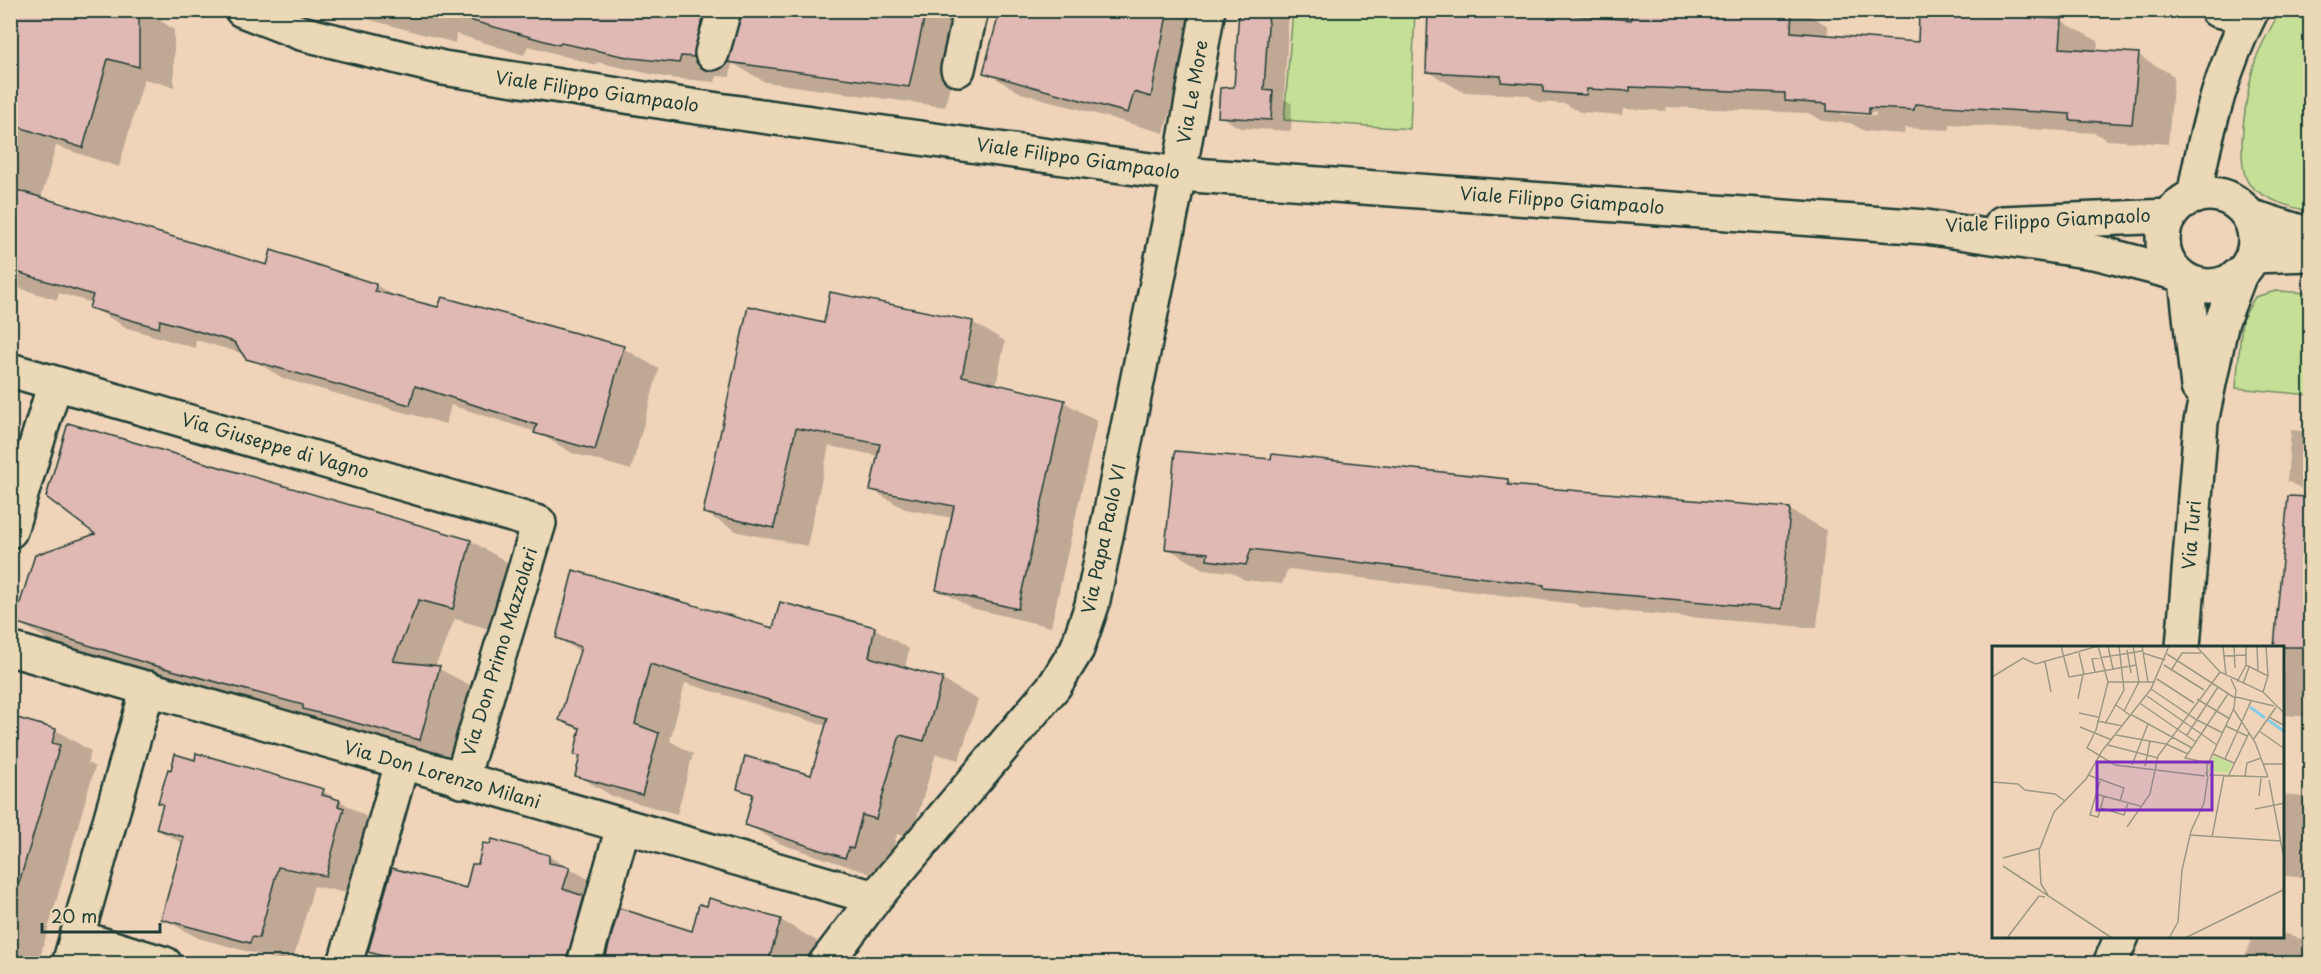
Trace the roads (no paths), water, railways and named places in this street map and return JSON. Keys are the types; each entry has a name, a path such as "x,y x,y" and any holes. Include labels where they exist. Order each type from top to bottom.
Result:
{"street":[{"name":"Viale Filippo Giampaolo","path":"242,10 301,33 443,68 673,103 1179,174 1926,227 2099,253 2181,276"},
{"path":"712,53 724,10"},
{"path":"958,69 971,10"},
{"name":"Via Le More","path":"1179,174 1208,10"},
{"path":"2201,422 2181,276 2166,257 2163,236 2182,206 2225,72 2250,14 2217,10"},
{"name":"Via Papa Paolo VI","path":"825,963 874,898 1055,685 1077,649 1092,605 1179,174"},
{"path":"2182,206 2221,195 2233,201 2249,216 2310,235"},
{"name":"Viale Filippo Giampaolo","path":"1926,227 2182,206"},
{"path":"2201,422 2222,321 2256,237 2249,216"},
{"path":"2181,276 2208,286 2225,283 2246,265 2310,254"},
{"name":"Via Giuseppe di Vagno","path":"10,370 538,523"},
{"path":"10,531 55,382"},
{"name":"Via Turi","path":"2182,646 2201,422"},
{"name":"Via Don Primo Mazzolari","path":"461,781 538,523"},
{"name":"Via Don Lorenzo Milani","path":"10,650 874,898"},
{"path":"148,688 73,950 165,963"},
{"path":"345,963 402,763"},
{"path":"584,963 623,827"},
{"path":"2110,963 2120,938"}]}
